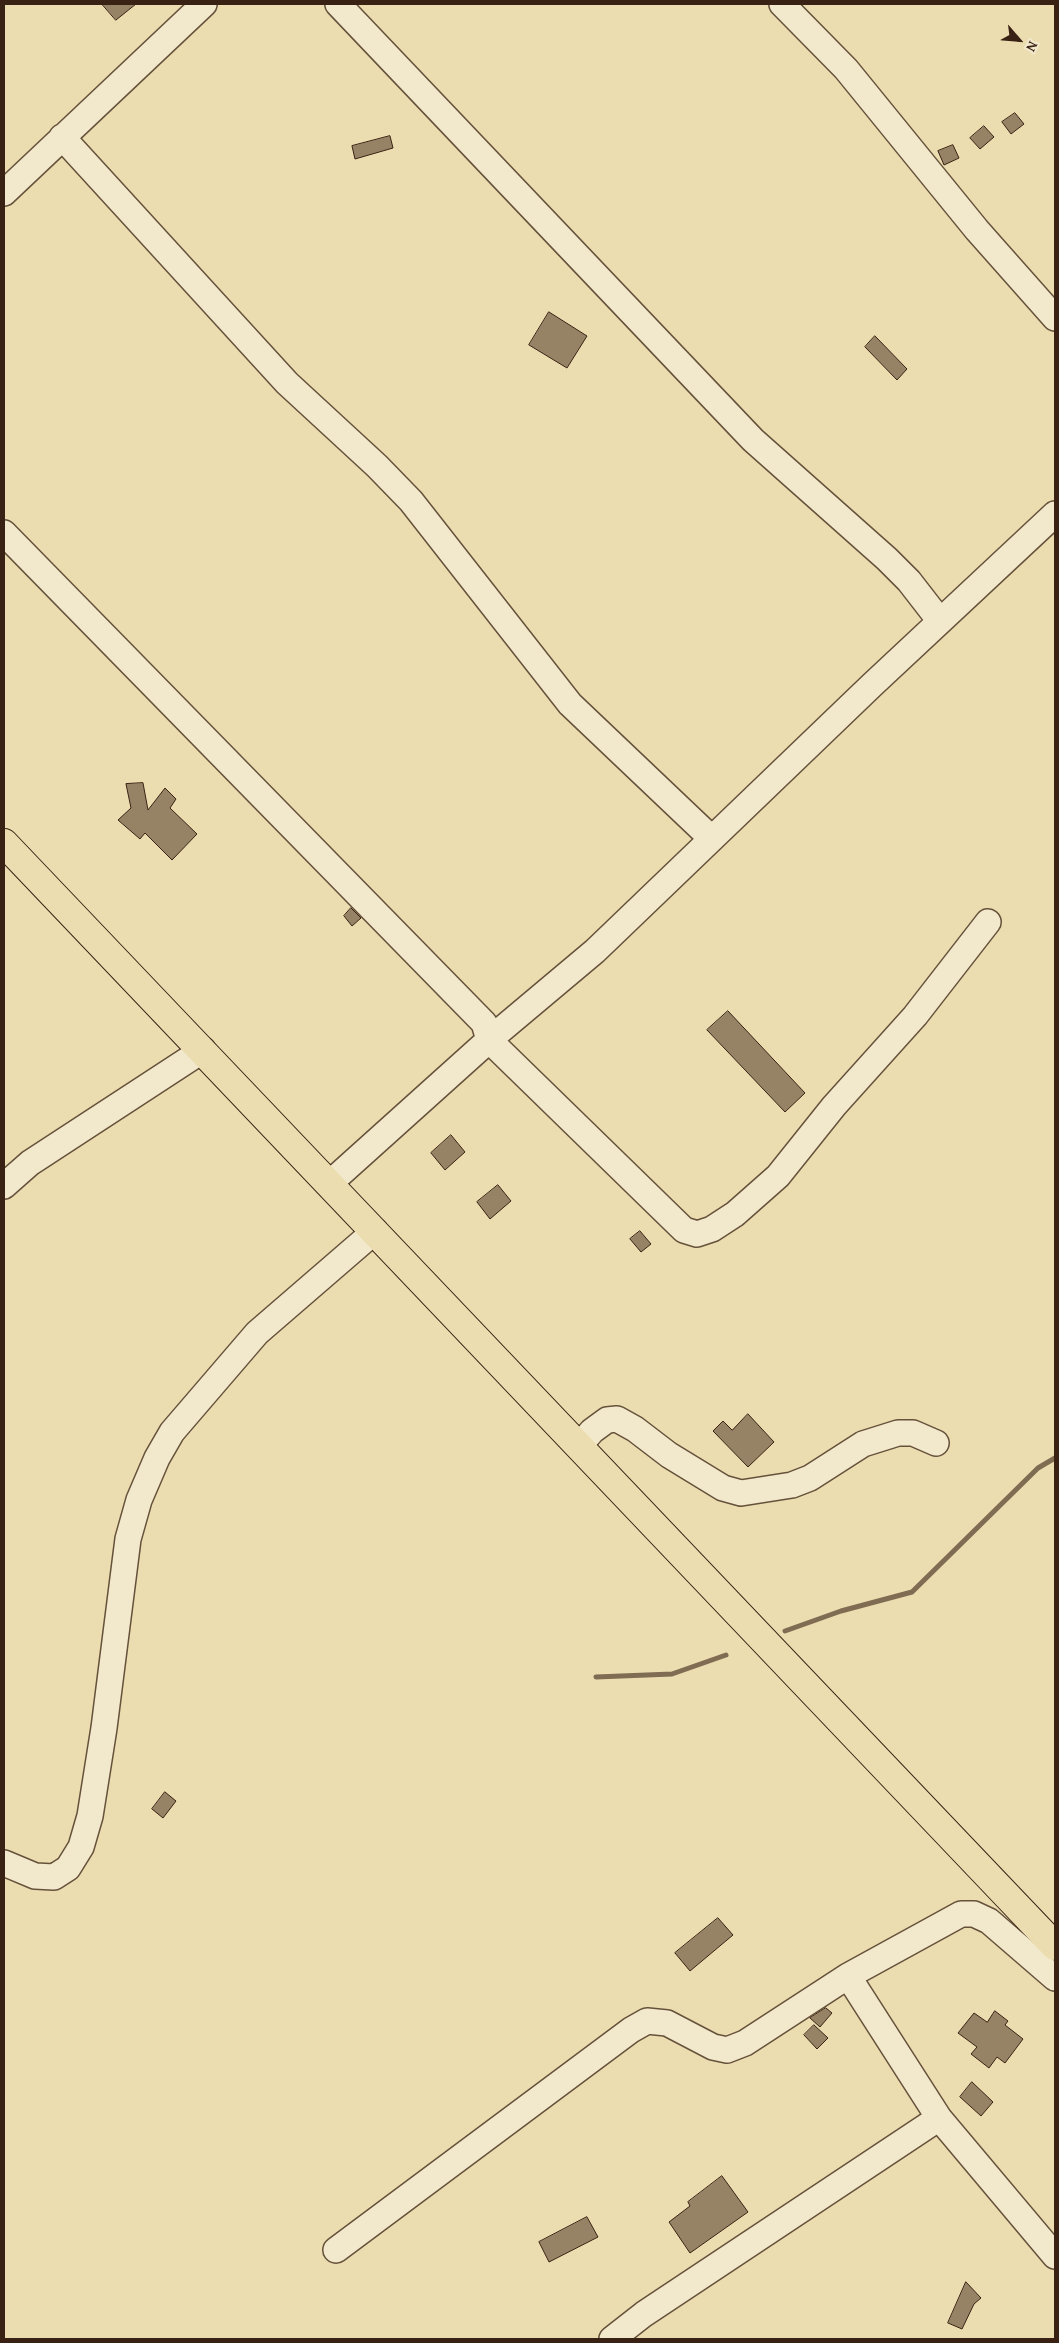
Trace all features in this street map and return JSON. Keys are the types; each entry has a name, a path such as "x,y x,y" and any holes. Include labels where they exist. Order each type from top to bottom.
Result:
{"main road":[{"path":"4,842 1055,1946"}],"street":[{"path":"4,193 204,4"},
{"path":"338,4 753,440 887,558 909,581 940,621"},
{"path":"782,4 846,69 977,230 1055,318"},
{"path":"62,137 287,384 377,466 410,501 570,704 711,838"},
{"path":"330,1183 488,1040 596,951 711,838 1055,514"},
{"path":"4,533 484,1023 488,1040 684,1230 697,1234 712,1229 735,1214 778,1176 834,1106 915,1016 988,922"},
{"path":"4,1186 30,1163 203,1050"},
{"path":"4,1862 34,1876 54,1877 68,1868 81,1847 90,1816 104,1728 128,1540 139,1500 157,1458 172,1432 257,1333 375,1231"},
{"path":"580,1445 592,1431 607,1420 617,1419 635,1429 669,1455 723,1488 742,1493 792,1485 810,1478 862,1444 898,1433 913,1433 936,1443"},
{"path":"336,2250 647,2021 667,2023 713,2047 727,2050 745,2043 848,1976 961,1914 974,1914 989,1922 1055,1978"},
{"path":"848,1976 939,2118 1055,2256"},
{"path":"612,2339 644,2314 939,2118"},
{"path":"634,2339 644,2314"}],"building":[{"path":"102,4 136,4 116,20"},
{"path":"1015,113 1024,124 1011,134 1002,122"},
{"path":"984,126 994,137 980,149 970,138"},
{"path":"390,136 393,148 355,159 352,146"},
{"path":"953,145 959,158 944,165 938,151"},
{"path":"549,312 587,336 567,368 529,345"},
{"path":"875,336 907,369 897,380 865,347"},
{"path":"143,783 148,810 165,788 176,799 170,808 197,834 172,860 145,833 140,839 118,820 131,808 126,784"},
{"path":"351,908 361,918 352,926 344,916"},
{"path":"728,1011 805,1093 785,1112 707,1030"},
{"path":"451,1135 465,1152 445,1170 431,1153"},
{"path":"498,1185 511,1201 490,1219 477,1202"},
{"path":"640,1231 651,1244 641,1252 630,1239"},
{"path":"748,1414 774,1442 748,1467 713,1431 723,1421 732,1430"},
{"path":"165,1792 176,1801 163,1818 152,1809"},
{"path":"718,1918 733,1935 690,1971 675,1953"},
{"path":"826,2008 832,2013 820,2027 810,2018"},
{"path":"995,2011 1008,2021 1005,2025 1023,2039 1005,2063 997,2057 989,2068 971,2054 977,2047 958,2033 974,2013 987,2022"},
{"path":"814,2025 828,2038 817,2049 804,2035"},
{"path":"972,2082 993,2102 981,2116 960,2097"},
{"path":"722,2176 748,2212 690,2253 669,2222 690,2206 688,2202"},
{"path":"587,2217 598,2237 549,2262 539,2242"},
{"path":"966,2282 981,2298 974,2304 962,2329 948,2323"}],"waterway":[{"path":"785,1631 841,1611 912,1592 1038,1468 1055,1458"},
{"path":"596,1677 672,1674 726,1655"}]}
